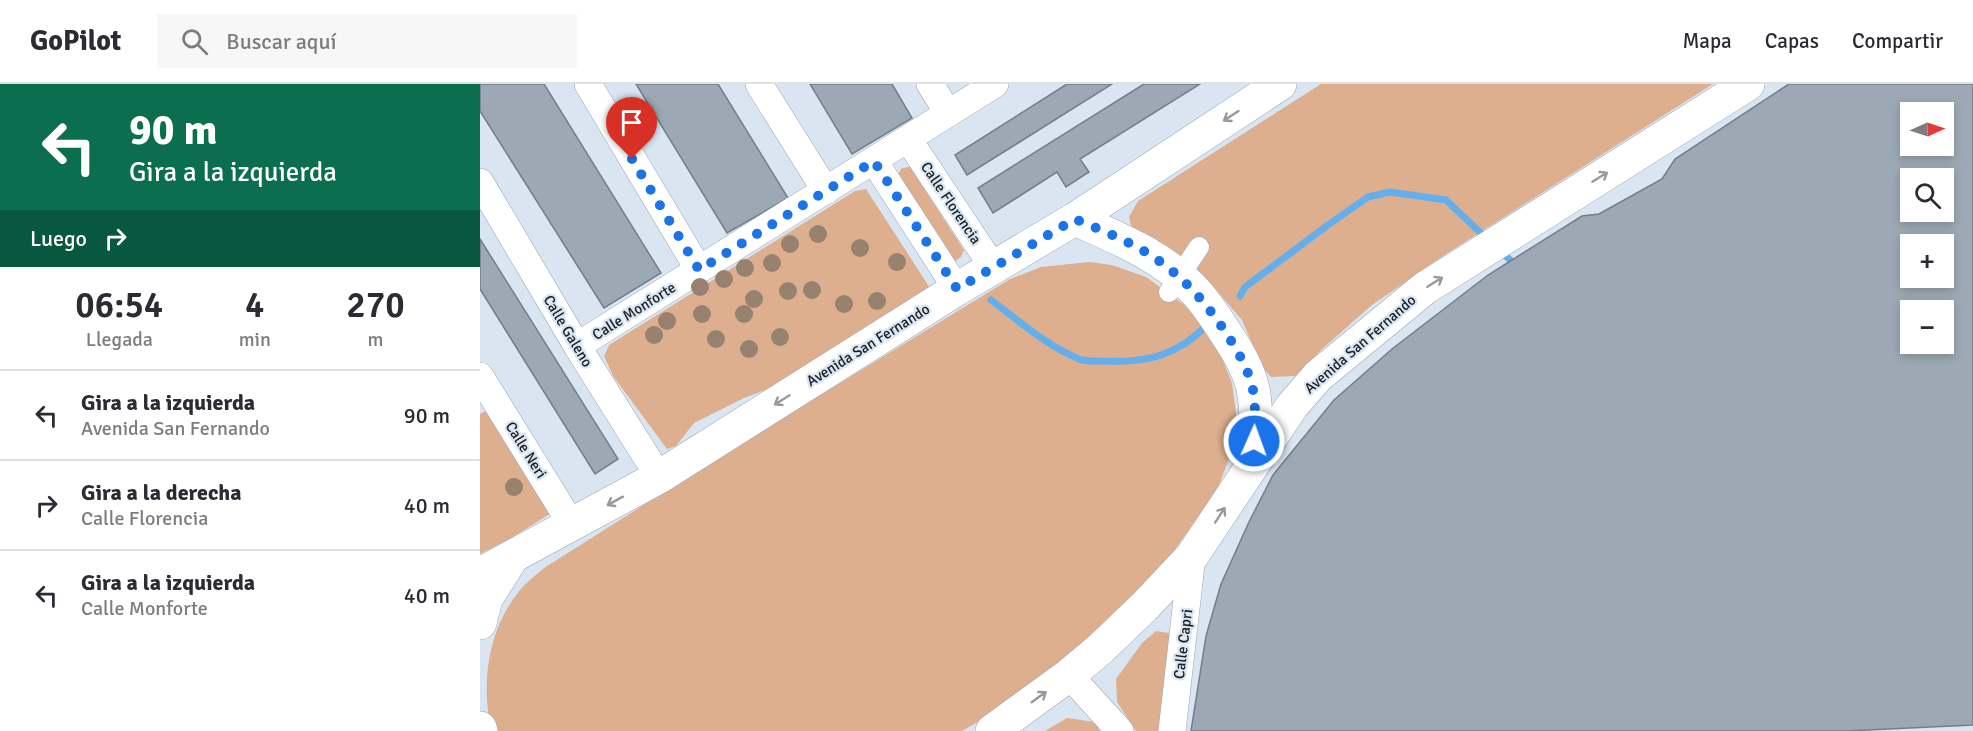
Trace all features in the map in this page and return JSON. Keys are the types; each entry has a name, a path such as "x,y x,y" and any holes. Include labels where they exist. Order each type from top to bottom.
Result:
{"street":[{"path":"588,84 699,270"},
{"path":"759,84 825,191"},
{"path":"930,84 948,114"},
{"name":"Calle Monforte","path":"577,346 995,84"},
{"name":"Avenida San Fernando","path":"480,574 659,477 957,289 1075,219 1280,84"},
{"name":"Avenida San Fernando","path":"992,731 1099,650 1192,556 1292,406 1318,376 1425,288 1748,84"},
{"name":"Calle Florencia","path":"908,139 993,267"},
{"path":"874,161 957,289"},
{"name":"Calle Galeno","path":"480,182 577,346 659,477"},
{"path":"1075,219 1131,243 1167,267 1174,285"},
{"path":"1174,285 1198,247"},
{"path":"1174,285 1195,290 1242,357 1253,388 1256,417 1253,464"},
{"name":"Calle Neri","path":"484,392 572,525"},
{"name":"Calle Capri","path":"1172,731 1192,556"},
{"path":"480,623 486,599 512,558"},
{"path":"1068,675 1120,731"}],"shaded area":[{"path":"1321,84 1713,84 1446,254 1372,305 1321,350 1296,376 1271,377 1262,367 1242,320 1216,290 1186,262 1133,233 1129,217 1138,201"},
{"path":"910,167 964,250 961,257 951,264 898,174 902,168"},
{"path":"866,189 930,288 771,388 744,398 694,423 676,446 667,449 613,376 604,356 609,345 855,191"},
{"path":"1089,262 1112,265 1146,277 1197,314 1213,336 1232,383 1237,421 1233,448 1218,488 1167,561 1124,606 1017,700 962,731 492,731 488,714 487,678 493,642 507,608 526,583 544,568 729,451 1010,279 1041,267"},
{"path":"487,410 553,512 508,540 480,554 480,414"},
{"path":"1156,631 1169,633 1176,643 1164,731 1136,731 1117,702 1116,679 1142,643"},
{"path":"1067,718 1095,722 1100,731 1045,731"}],"building":[{"path":"480,84 544,84 661,273 604,308 480,111"},
{"path":"636,84 718,84 788,198 727,233"},
{"path":"810,84 892,84 912,118 852,154"},
{"path":"1067,84 1112,84 967,175 955,155"},
{"path":"1144,84 1200,84 1080,159 1089,172 1066,187 1057,172 993,213 978,188"},
{"path":"1789,84 1973,84 1973,725 1846,731 1191,731 1206,636 1221,584 1273,475 1334,400 1392,349 1488,275 1582,216 1599,214 1662,179 1675,159"},
{"path":"480,239 618,459 595,474 480,289"}],"waterway":[{"path":"1240,296 1245,287 1368,197 1390,192 1446,200 1487,239"},
{"path":"1499,250 1518,267"},
{"path":"991,300 1044,340 1067,354 1085,361 1135,360 1161,355 1185,344 1207,325"}],"route":[{"path":"632,159 699,270 874,161 957,289 1075,219 1131,243 1167,267 1195,290 1242,357 1253,388 1256,417 1254,441"}]}
